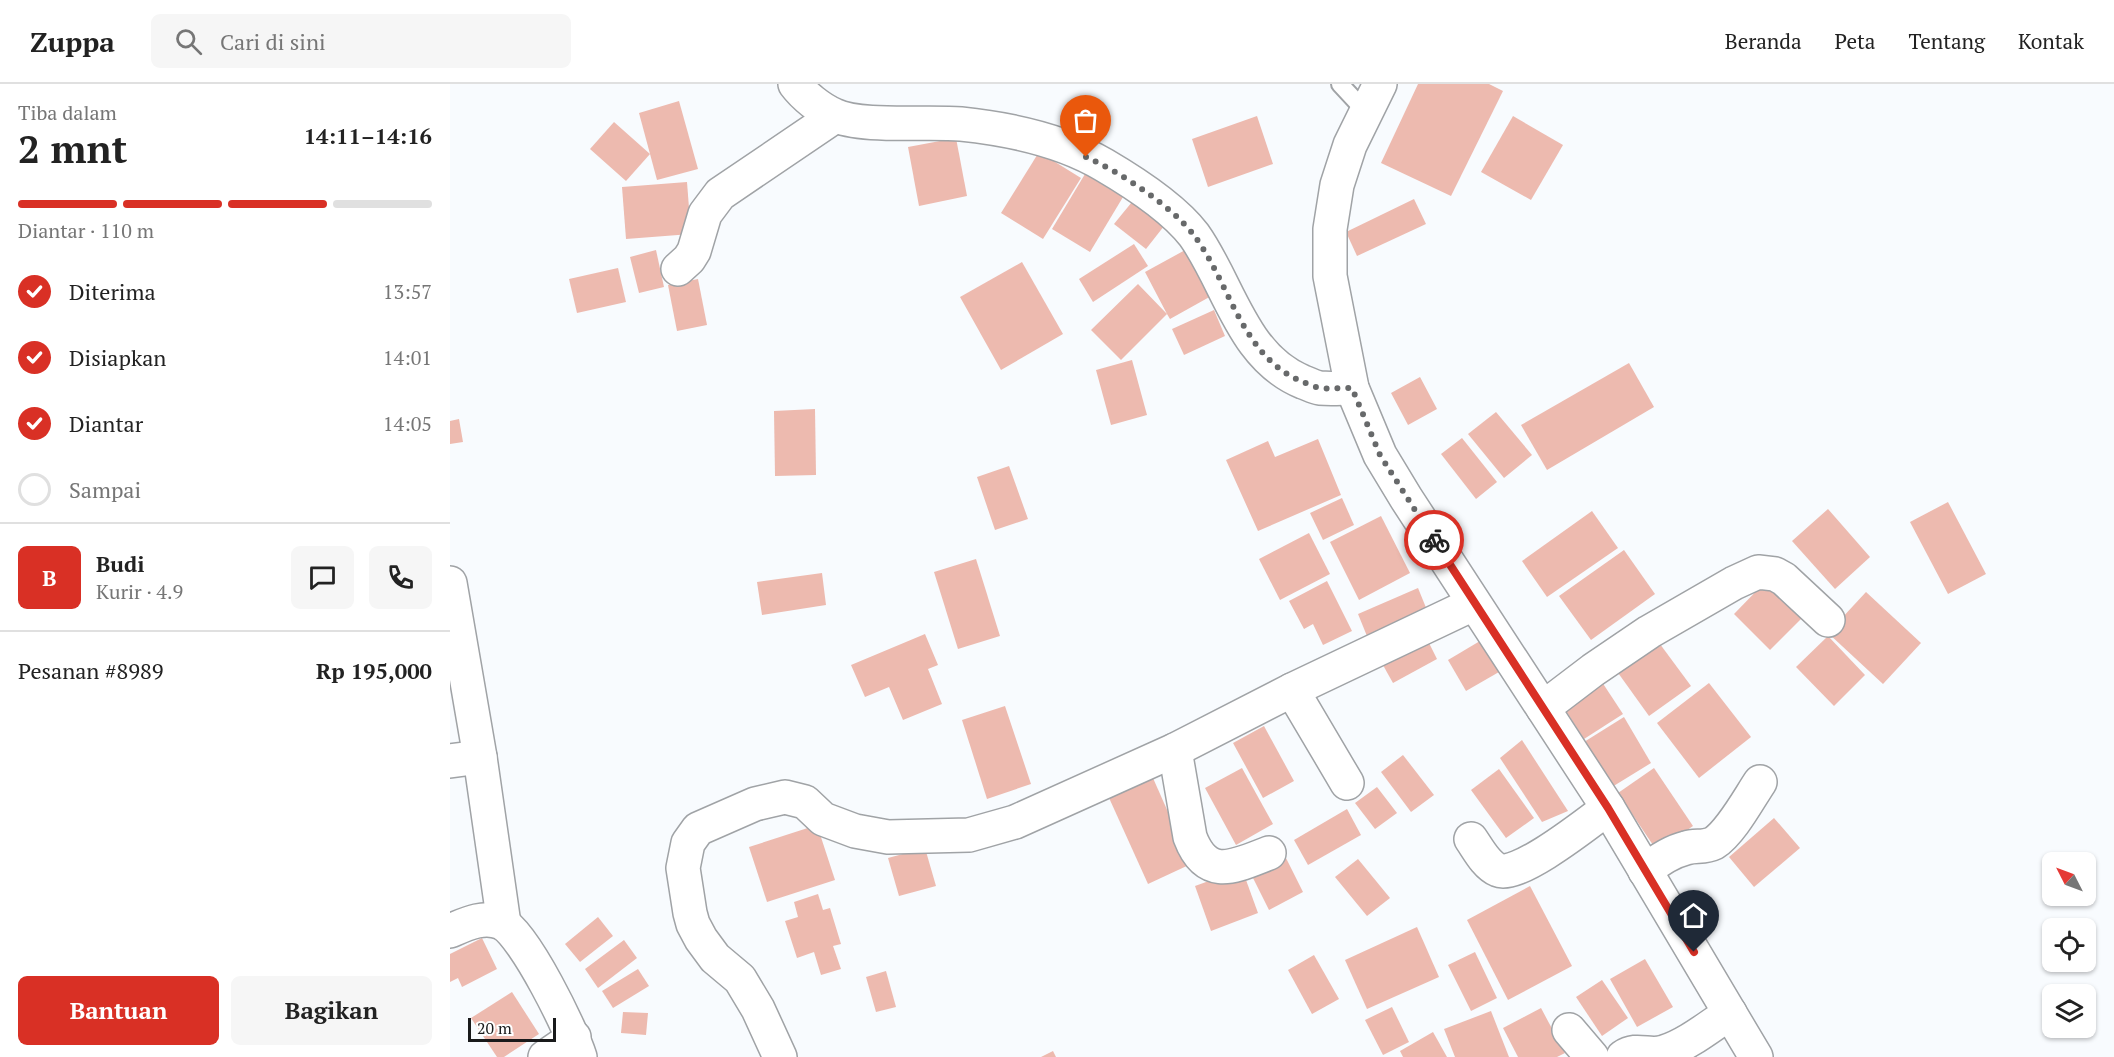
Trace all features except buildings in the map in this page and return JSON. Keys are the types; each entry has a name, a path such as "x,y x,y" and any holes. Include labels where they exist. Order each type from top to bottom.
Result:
{"street":[{"path":"795,84 813,101 835,116 885,123 928,122 990,128 1030,136 1072,150 1100,163 1132,182 1192,233 1206,254 1244,326 1263,354 1280,369 1318,388 1352,388"},
{"path":"1373,98 1350,145 1337,185 1330,229 1330,276 1352,388 1380,455 1473,604 1544,708 1608,808 1755,1057"},
{"path":"678,268 689,259 694,251 705,214 729,186 797,144 835,116"},
{"path":"1544,708 1641,637 1734,583 1758,572 1775,574 1784,579 1828,620"},
{"path":"450,583 465,759 504,924 522,943 577,1047 545,1057"},
{"path":"780,1057 758,1009 740,979 715,958 693,924 683,868 688,843 698,829 755,804 785,796 805,802 823,819 855,831 888,837 969,835 1015,822 1175,750 1292,690 1473,604"},
{"path":"1292,690 1347,783"},
{"path":"1175,750 1190,837 1201,856 1216,867 1228,868 1269,853"},
{"path":"1645,871 1672,853 1688,847 1706,846 1716,841 1725,832 1760,782"},
{"path":"1471,839 1491,866 1500,872 1514,870 1546,852 1608,808"},
{"path":"450,932 467,923 486,919 504,924"},
{"path":"1623,1057 1635,1051 1653,1054 1669,1051 1730,1013"},
{"path":"1569,1030 1592,1057"}],"lane":[{"path":"1340,84 1373,98"}],"way so far":[{"path":"1086,157 1132,182 1192,233 1206,254 1244,326 1263,354 1280,369 1318,388 1352,388 1380,455 1434,540"}],"route":[{"path":"1434,540 1473,604 1544,708 1608,808 1694,952"}]}
